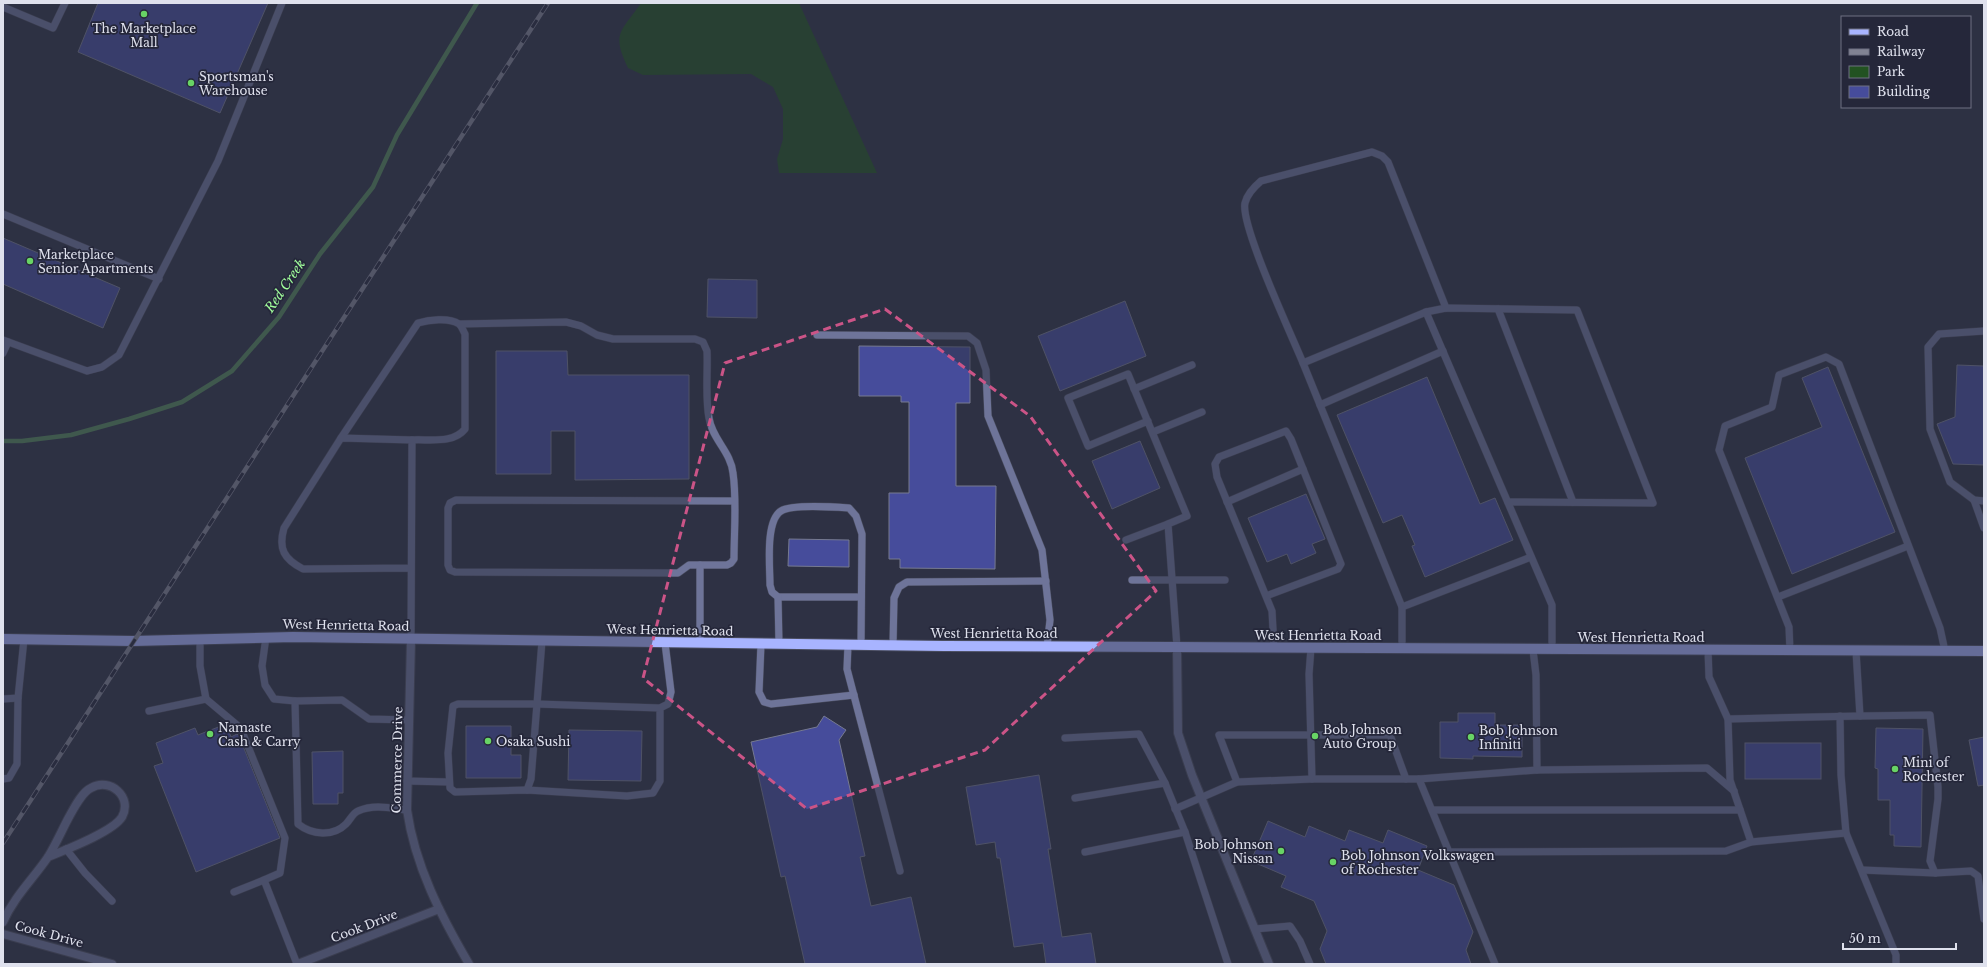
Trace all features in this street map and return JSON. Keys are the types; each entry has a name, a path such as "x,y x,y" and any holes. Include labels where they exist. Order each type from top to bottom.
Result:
{"main road":[{"name":"West Henrietta Road","path":"3,639 132,641 266,637 1047,647 1984,651"}],"street":[{"name":"Commerce Drive","path":"411,640 407,781 407,810 411,836 421,868 439,909 470,964"},
{"path":"1177,648 1178,733 1201,797 1269,964"},
{"path":"3,922 19,894 48,857 72,811 90,788 103,784 114,787 122,796 125,808 121,817 114,825 101,833 48,857"},
{"name":"Cook Drive","path":"298,964 439,909"},
{"name":"Cook Drive","path":"3,934 112,964"}],"lane":[{"path":"3,7 53,28 65,3"},
{"path":"3,353 5,341 87,371 102,367 119,355 218,161 282,3"},
{"path":"1402,649 1402,606 1248,229 1245,203 1252,188 1261,181 1372,152 1382,156 1388,162 1446,308"},
{"path":"3,214 159,279"},
{"path":"1303,363 1426,312 1446,308 1577,310 1653,503 1508,502"},
{"path":"1498,309 1572,502"},
{"path":"1426,312 1552,605 1552,650"},
{"path":"410,568 303,569 289,562 283,551 281,538 284,528 341,438 418,323 425,321 452,320 460,324 566,322 581,326 597,335 613,339 695,339 702,342 707,350 709,418 715,437 727,453 734,472 734,501 734,559 727,565 689,565 678,573 455,572 450,570 448,565 448,508 450,503 456,500 734,501"},
{"path":"341,438 412,440 452,439 460,435 465,428 465,334 460,324"},
{"path":"1984,331 1939,334 1928,347 1930,429 1950,482 1974,500 1984,501"},
{"path":"816,335 968,336 977,343 986,370 988,416 1042,550 1050,620 1047,647"},
{"path":"1320,405 1443,351"},
{"path":"1790,651 1789,627 1719,450 1725,426 1772,407 1779,375 1826,356 1839,364 1940,628 1945,651"},
{"path":"1134,389 1192,365"},
{"path":"1126,540 1187,516 1153,432 1128,374 1068,398 1088,446 1148,421"},
{"path":"1153,432 1202,412"},
{"path":"1266,596 1338,569 1341,564 1291,439 1286,431 1219,457 1215,464 1217,477 1272,611 1274,648"},
{"path":"411,640 410,568 412,440"},
{"path":"1227,502 1303,469"},
{"path":"1974,500 1984,528"},
{"path":"861,597 778,597 772,592 770,585 770,541 773,522 780,511 788,508 849,508 856,516 862,534 861,645"},
{"path":"1168,524 1177,648"},
{"path":"1778,597 1908,546"},
{"path":"1402,606 1531,557"},
{"path":"700,565 700,643"},
{"path":"1132,580 1225,580"},
{"path":"893,645 894,598 899,587 907,582 1046,581"},
{"path":"778,597 779,644"},
{"path":"266,637 262,666 265,685 274,699 342,700 369,719 409,720"},
{"path":"3,779 9,778 17,764 18,698 24,639"},
{"path":"200,639 200,666 206,699 237,725 243,734 284,838 280,873 234,892"},
{"path":"527,790 531,779 542,641"},
{"path":"660,708 660,781 653,793 627,796 527,790 455,792 450,788 448,753 453,706 458,704 536,704 660,708 668,704 670,692 665,643"},
{"path":"761,644 759,692 764,702 771,704 854,695"},
{"path":"848,645 847,668 900,871"},
{"path":"1311,648 1309,674 1312,779"},
{"path":"1533,650 1536,675 1536,770"},
{"path":"1708,650 1709,677 1728,719 1730,780 1751,842"},
{"path":"1856,651 1860,716"},
{"path":"3,698 18,698"},
{"path":"149,711 206,699"},
{"path":"295,700 298,824 306,831 318,833 333,832 344,825 357,811 374,806 407,810"},
{"path":"1728,719 1930,715 1938,800 1930,861 1935,873"},
{"path":"1840,716 1841,775 1846,833 1896,954 1896,964"},
{"path":"1065,738 1139,734 1165,783 1185,832 1228,964"},
{"path":"1237,782 1219,735 1390,735 1406,779"},
{"path":"1175,809 1237,782 1312,779 1419,779 1536,770 1706,768 1734,791"},
{"path":"1419,779 1495,964"},
{"path":"407,781 449,782"},
{"path":"1075,798 1165,783"},
{"path":"1432,810 1740,810"},
{"path":"1085,852 1185,832"},
{"path":"1449,852 1726,851 1751,842 1846,833"},
{"path":"66,849 85,873 112,901"},
{"path":"1862,870 1935,873 1971,871 1978,876 1984,918"},
{"path":"264,880 298,964"},
{"path":"1254,929 1290,926 1300,941 1310,964"}],"highlighted area":[{"path":"885,309 1030,416 1156,591 985,750 807,809 643,678 725,363"}],"green space":[{"path":"641,3 799,3 877,173 779,173 777,159 783,139 783,109 773,87 751,74 643,75 628,68 619,40 624,27"}],"building":[{"name":"Sportsman's Warehouse","path":"98,3 268,3 220,113 78,52"},
{"name":"Marketplace Senior Apartments","path":"3,238 120,288 103,328 3,284"},
{"path":"708,279 757,280 757,318 707,317"},
{"path":"1125,301 1146,356 1060,391 1038,336"},
{"path":"859,346 970,347 970,403 956,403 956,486 996,486 995,569 900,568 900,559 889,559 889,493 909,493 909,402 901,402 901,396 859,396"},
{"path":"496,351 567,351 568,375 689,375 689,479 575,480 575,431 551,431 551,474 496,474"},
{"path":"1957,365 1984,366 1984,465 1953,464 1937,424 1955,417"},
{"path":"1828,367 1895,532 1792,574 1745,458 1822,427 1802,378"},
{"path":"1427,377 1480,504 1495,498 1513,540 1425,577 1412,546 1415,545 1402,515 1383,523 1337,415"},
{"path":"1140,441 1160,488 1112,509 1092,461"},
{"path":"1306,494 1325,539 1312,544 1316,553 1291,564 1287,554 1267,562 1248,518"},
{"path":"789,539 849,540 849,567 788,566"},
{"path":"1458,713 1495,713 1495,725 1522,725 1522,757 1473,756 1473,759 1440,758 1440,722 1458,722"},
{"path":"824,716 846,730 839,740 865,856 860,857 871,906 911,897 926,964 805,964 785,876 781,877 751,742 817,727"},
{"path":"226,724 231,737 237,734 239,736 280,838 196,872 154,766 163,763 156,743 195,728 198,735"},
{"name":"Osaka Sushi","path":"466,726 511,726 511,755 521,755 521,778 466,778"},
{"path":"1876,728 1923,729 1921,847 1894,846 1894,835 1890,835 1890,800 1878,800 1878,769 1875,768"},
{"path":"569,730 642,731 641,781 568,780"},
{"path":"1984,737 1984,785 1978,786 1969,740"},
{"path":"1745,743 1821,743 1821,779 1745,779"},
{"path":"343,751 343,793 338,793 338,804 313,804 312,752"},
{"path":"1039,775 1051,849 1048,849 1062,937 1091,933 1096,964 1046,964 1043,943 1014,947 1000,858 997,858 995,842 976,845 966,787"},
{"path":"1268,821 1305,837 1309,826 1345,841 1349,830 1383,843 1388,830 1427,846 1418,870 1454,885 1473,932 1466,950 1471,964 1326,964 1320,949 1327,931 1314,901 1281,887 1286,876 1251,861"}],"waterway":[{"name":"Red Creek","path":"3,441 22,441 71,435 129,419 182,402 232,371 279,317 320,254 373,187 397,135 477,3"}],"railway":[{"path":"3,843 548,3"}],"place":[{"name":"The Marketplace Mall","path":"144,14"},
{"name":"Sportsman's Warehouse","path":"191,83"},
{"name":"Marketplace Senior Apartments","path":"30,261"},
{"name":"Namaste Cash & Carry","path":"210,734"},
{"name":"Bob Johnson Auto Group","path":"1315,736"},
{"name":"Bob Johnson Infiniti","path":"1471,737"},
{"name":"Osaka Sushi","path":"488,741"},
{"name":"Mini of Rochester","path":"1895,769"},
{"name":"Bob Johnson Nissan","path":"1281,851"},
{"name":"Bob Johnson Volkswagen of Rochester","path":"1333,862"}]}
